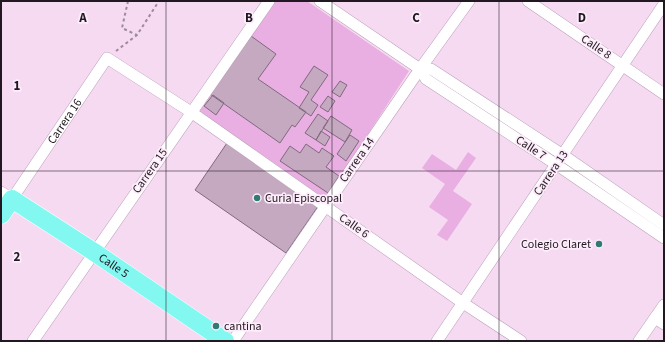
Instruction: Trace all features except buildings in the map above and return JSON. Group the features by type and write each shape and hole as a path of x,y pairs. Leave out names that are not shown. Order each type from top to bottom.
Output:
{"main road":[{"name":"Carrera 16","path":"1,215 6,196"},
{"name":"Calle 5","path":"6,196 94,252 224,341"}],"street":[{"name":"Carrera 15","path":"33,341 268,1"},
{"name":"Calle 7","path":"320,1 420,69 426,79 557,165 664,238"},
{"name":"Carrera 14","path":"233,341 420,69 469,1"},
{"name":"Calle 8","path":"528,1 664,94"},
{"name":"Carrera 13","path":"437,341 557,165 664,4"},
{"name":"Calle 6","path":"107,58 191,112 521,341"},
{"name":"Carrera 16","path":"6,196 107,58"},
{"name":"Calle 7","path":"420,69 432,69 563,155 664,225"},
{"path":"639,341 660,321 664,305"}],"path":[{"path":"128,1 122,28 137,35"},
{"path":"107,58 137,35 159,1"}],"shaded area":[{"path":"273,1 307,1 409,71 324,202 196,111"},
{"path":"468,152 476,158 453,191 472,204 447,241 437,235 448,220 429,207 445,184 422,168 432,154 456,170"}],"place":[{"name":"Curia Episcopal","path":"257,198"},
{"name":"Colegio Claret","path":"599,244"},
{"name":"cantina","path":"216,326"}]}
